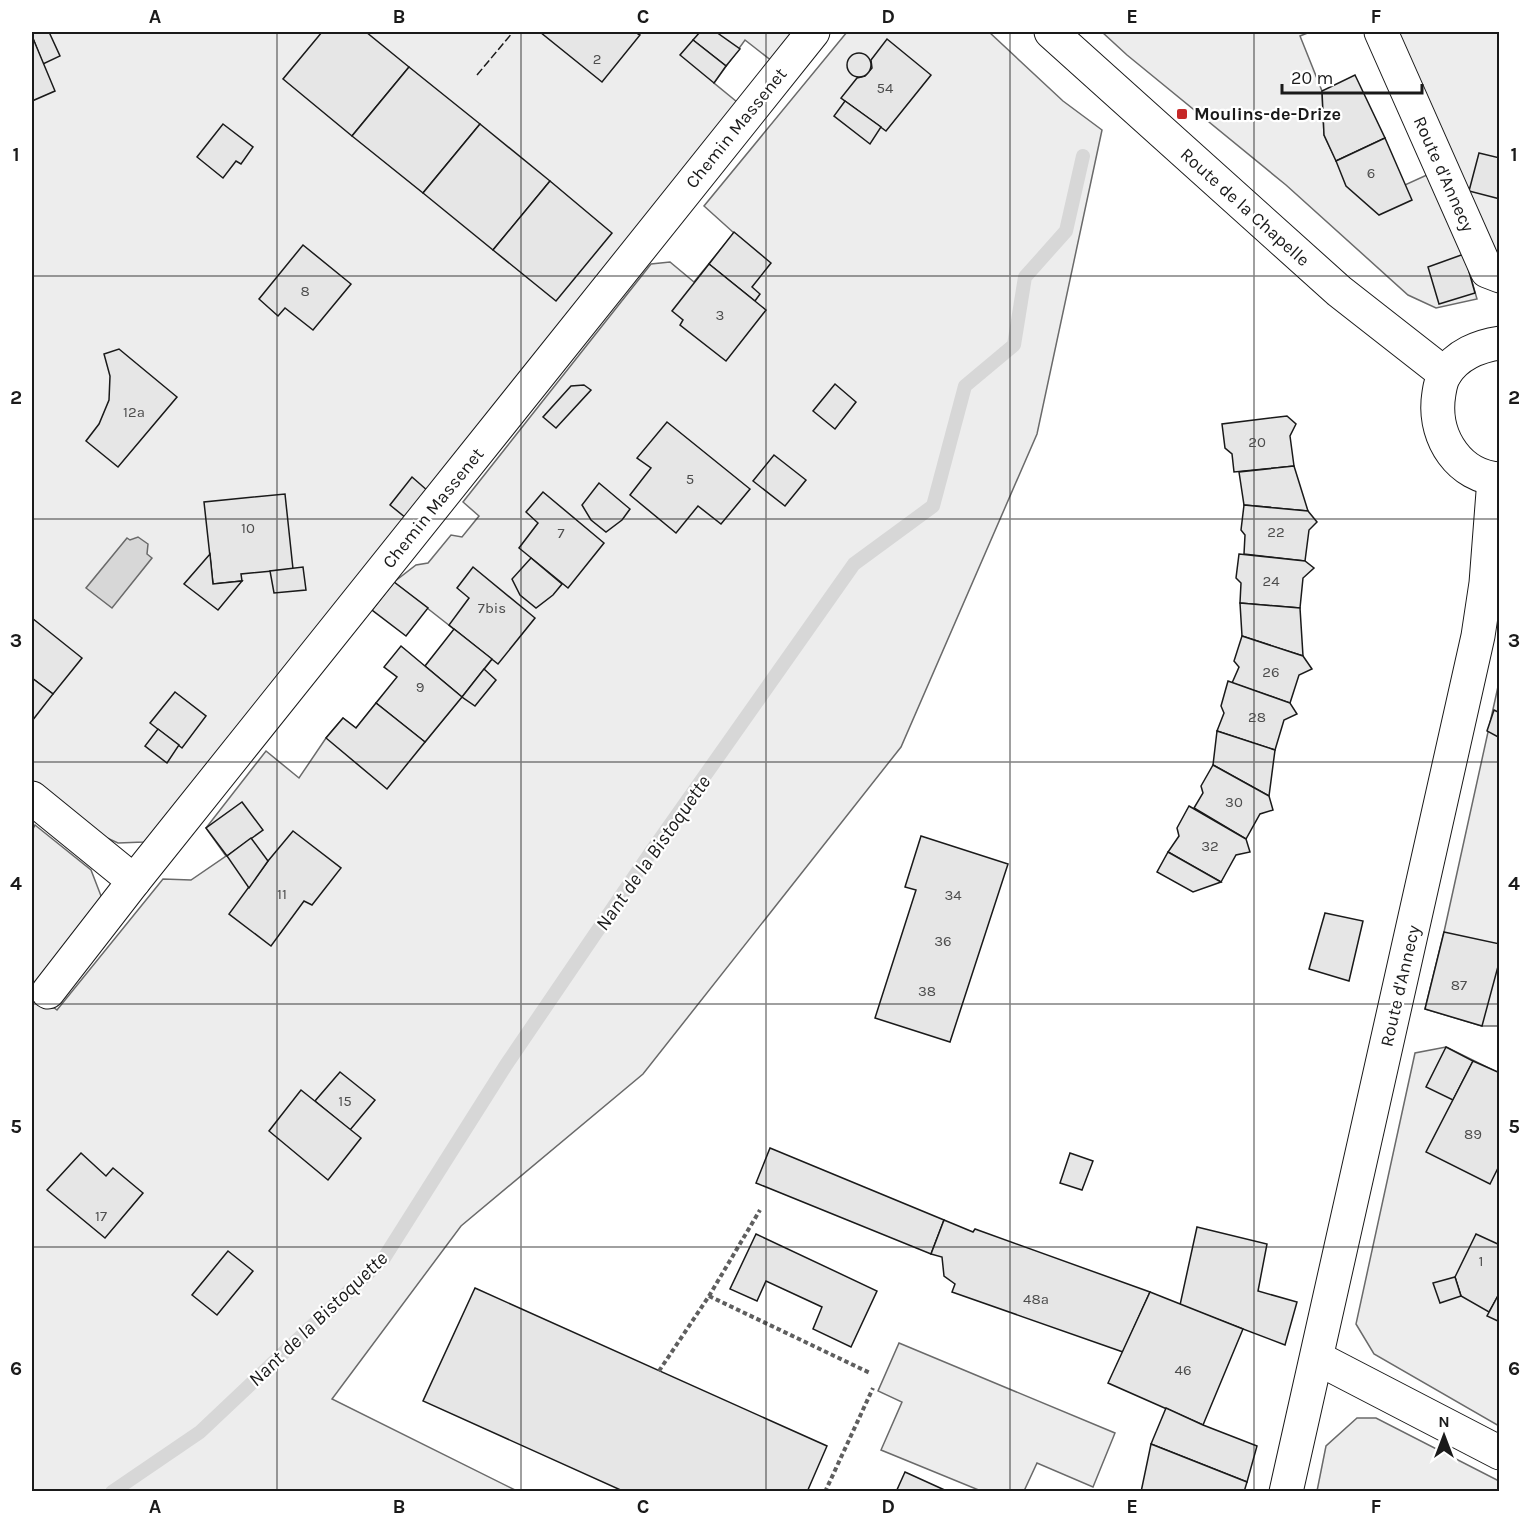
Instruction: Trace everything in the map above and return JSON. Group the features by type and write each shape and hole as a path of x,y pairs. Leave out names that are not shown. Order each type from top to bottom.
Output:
{"street":[{"name":"Chemin Massenet","path":"48,992 134,881 813,32"},
{"name":"Route de la Chapelle","path":"1051,32 1330,284 1445,374"},
{"name":"Route d'Annecy","path":"1381,32 1487,271 1500,276"},
{"path":"1497,479 1475,472 1454,457 1443,438 1437,417 1439,391 1445,374 1464,356 1483,345 1500,343"},
{"name":"Route d'Annecy","path":"1286,1491 1478,636 1497,479"},
{"path":"32,798 134,881"},
{"path":"1317,1358 1500,1453"}],"path":[{"path":"659,1371 709,1296 760,1210"},
{"path":"709,1296 870,1373"},
{"path":"825,1491 873,1388"}],"shaded area":[{"path":"32,32 802,32 777,65 745,40 714,83 742,106 164,827 144,842 118,843 96,833 32,782"},
{"path":"847,32 989,32 1063,101 1102,130 1037,434 901,747 643,1074 461,1226 332,1399 517,1491 32,1491 32,991 57,1010 163,879 191,880 226,856 206,828 266,751 299,778 326,738 343,718 356,728 376,703 426,741 492,659 394,582 416,565 428,563 451,535 462,537 479,516 463,502 651,264 670,262 694,282 734,233 704,206"},
{"path":"1102,32 1310,32 1300,36 1322,91 1324,135 1336,160 1405,185 1429,174 1464,254 1477,299 1436,308 1408,295 1286,185"},
{"path":"1396,32 1499,32 1499,254 1496,253"},
{"path":"138,537 148,544 147,554 152,558 112,608 86,588 127,538 130,540"},
{"path":"1499,682 1499,1026 1482,1026 1425,1009"},
{"path":"35,825 91,870 103,901 32,990 32,831"},
{"path":"1446,1047 1499,1073 1499,1426 1374,1354 1356,1324 1415,1053"},
{"path":"899,1343 1115,1433 1093,1487 1037,1463 1024,1491 981,1491 881,1450 902,1402 878,1391"},
{"path":"1357,1418 1376,1418 1499,1481 1499,1491 1317,1491 1326,1446"}],"building":[{"path":"35,32 49,32 60,56 43,64 32,36"},
{"path":"322,32 366,32 409,67 352,136 283,79"},
{"path":"540,32 635,32 640,35 602,82"},
{"path":"700,32 716,32 740,49 726,66 693,40"},
{"path":"32,36 55,91 32,101"},
{"path":"887,39 931,75 886,131 841,98 857,78 865,76 872,68 871,60"},
{"path":"693,40 726,66 714,83 680,55"},
{"path":"859,53 868,56 871,65 868,74 859,77 850,74 847,65 850,56"},
{"path":"409,67 480,124 423,193 352,136"},
{"path":"1355,75 1385,138 1336,161 1324,135 1322,91"},
{"path":"845,101 881,127 870,144 834,116"},
{"path":"223,124 253,147 241,164 236,161 223,178 197,157"},
{"path":"480,124 550,181 493,250 423,193"},
{"path":"1385,138 1412,200 1379,215 1346,186 1336,161"},
{"path":"1479,153 1500,158 1500,199 1469,191"},
{"path":"550,181 612,233 556,301 493,250"},
{"path":"734,232 771,263 752,287 760,294 755,301 709,264"},
{"path":"303,245 351,284 313,330 285,308 278,316 259,299"},
{"path":"1464,254 1475,293 1439,304 1428,267"},
{"path":"709,264 766,310 726,361 680,325 683,320 672,311"},
{"path":"119,349 177,397 118,467 86,441 99,424 109,400 110,376 104,354"},
{"path":"835,384 856,402 835,429 813,411"},
{"path":"584,385 591,390 556,428 543,417 571,386"},
{"path":"1287,416 1296,424 1290,436 1294,466 1234,472 1232,454 1225,448 1222,424"},
{"path":"667,422 750,489 721,524 698,506 676,533 630,495 651,468 637,458"},
{"path":"774,455 806,480 785,506 753,481"},
{"path":"1294,466 1308,511 1244,505 1239,472"},
{"path":"412,477 428,491 406,518 390,505"},
{"path":"599,483 630,509 622,520 606,532 591,520 582,505"},
{"path":"543,492 604,543 568,588 519,548 538,523 526,512"},
{"path":"285,494 293,569 241,574 242,581 213,584 204,502"},
{"path":"1244,505 1308,511 1317,522 1309,530 1305,561 1244,554 1245,535 1241,530"},
{"path":"210,554 213,584 242,581 218,610 184,584"},
{"path":"1239,554 1305,561 1314,568 1303,578 1300,608 1240,603 1241,583 1236,578"},
{"path":"531,558 562,584 553,595 536,608 520,595 512,579"},
{"path":"303,567 306,590 274,593 270,571"},
{"path":"473,567 535,618 498,664 449,625 469,598 457,588"},
{"path":"394,582 428,608 406,636 372,610"},
{"path":"1240,603 1300,608 1303,656 1242,636"},
{"path":"32,618 82,658 53,694 32,678"},
{"path":"454,629 492,659 462,697 425,666"},
{"path":"1242,636 1303,656 1312,669 1299,675 1290,703 1232,683 1239,667 1234,661"},
{"path":"401,646 462,697 425,742 376,703 397,677 384,667"},
{"path":"484,669 496,680 475,706 462,697"},
{"path":"32,678 53,694 32,721"},
{"path":"1228,681 1290,703 1297,714 1284,720 1275,750 1217,731 1224,713 1221,706"},
{"path":"175,692 206,716 182,748 150,723"},
{"path":"376,703 425,742 387,789 326,738 343,718 356,728"},
{"path":"1494,710 1500,713 1500,738 1487,731"},
{"path":"158,729 179,745 167,763 145,746"},
{"path":"1217,731 1275,750 1269,796 1213,765"},
{"path":"1213,765 1269,796 1273,810 1260,814 1246,839 1194,808 1203,793 1201,786"},
{"path":"242,802 263,830 227,856 206,828"},
{"path":"1189,806 1246,839 1250,852 1236,855 1221,882 1168,852 1179,836 1177,828"},
{"path":"293,831 341,868 312,905 304,901 271,946 229,914"},
{"path":"921,836 1008,864 950,1042 875,1018 916,890 905,887"},
{"path":"251,838 268,861 249,888 227,856"},
{"path":"1168,852 1221,882 1193,892 1157,872"},
{"path":"1325,913 1363,921 1349,981 1309,969"},
{"path":"1444,932 1500,944 1500,959 1482,1026 1425,1009"},
{"path":"1446,1047 1473,1061 1453,1100 1426,1087"},
{"path":"1473,1061 1500,1073 1500,1164 1490,1184 1426,1152"},
{"path":"340,1072 375,1100 350,1130 315,1101"},
{"path":"301,1090 361,1138 328,1180 269,1131"},
{"path":"770,1148 944,1220 931,1254 756,1183"},
{"path":"81,1153 106,1176 113,1168 143,1193 105,1238 47,1190"},
{"path":"1070,1153 1093,1161 1082,1190 1060,1183"},
{"path":"944,1220 1150,1292 1123,1352 952,1292 955,1284 944,1276 942,1257 931,1254"},
{"path":"1197,1227 1267,1244 1258,1291 1297,1302 1285,1345 1180,1305"},
{"path":"756,1234 877,1291 851,1347 813,1329 822,1307 766,1281 757,1301 730,1289"},
{"path":"1476,1234 1500,1245 1500,1292 1489,1312 1461,1296 1455,1277"},
{"path":"228,1251 253,1271 217,1315 192,1295"},
{"path":"1455,1277 1461,1296 1440,1303 1433,1283"},
{"path":"475,1288 827,1446 807,1492 625,1492 423,1401"},
{"path":"1150,1292 1243,1329 1203,1425 1108,1383"},
{"path":"1500,1292 1500,1322 1487,1316"},
{"path":"1166,1408 1257,1446 1247,1482 1151,1444"},
{"path":"1151,1444 1247,1482 1244,1492 1141,1492"},
{"path":"905,1472 949,1492 896,1492"}],"waterway":[{"name":"Nant de la Bistoquette","path":"112,1492 200,1432 384,1258 506,1065 651,852 854,564 933,506 965,386 1014,345 1025,277 1066,231 1083,156"}],"fence":[{"path":"477,75 513,32"}],"place":[{"name":"Moulins-de-Drize","path":"1182,114"}]}
